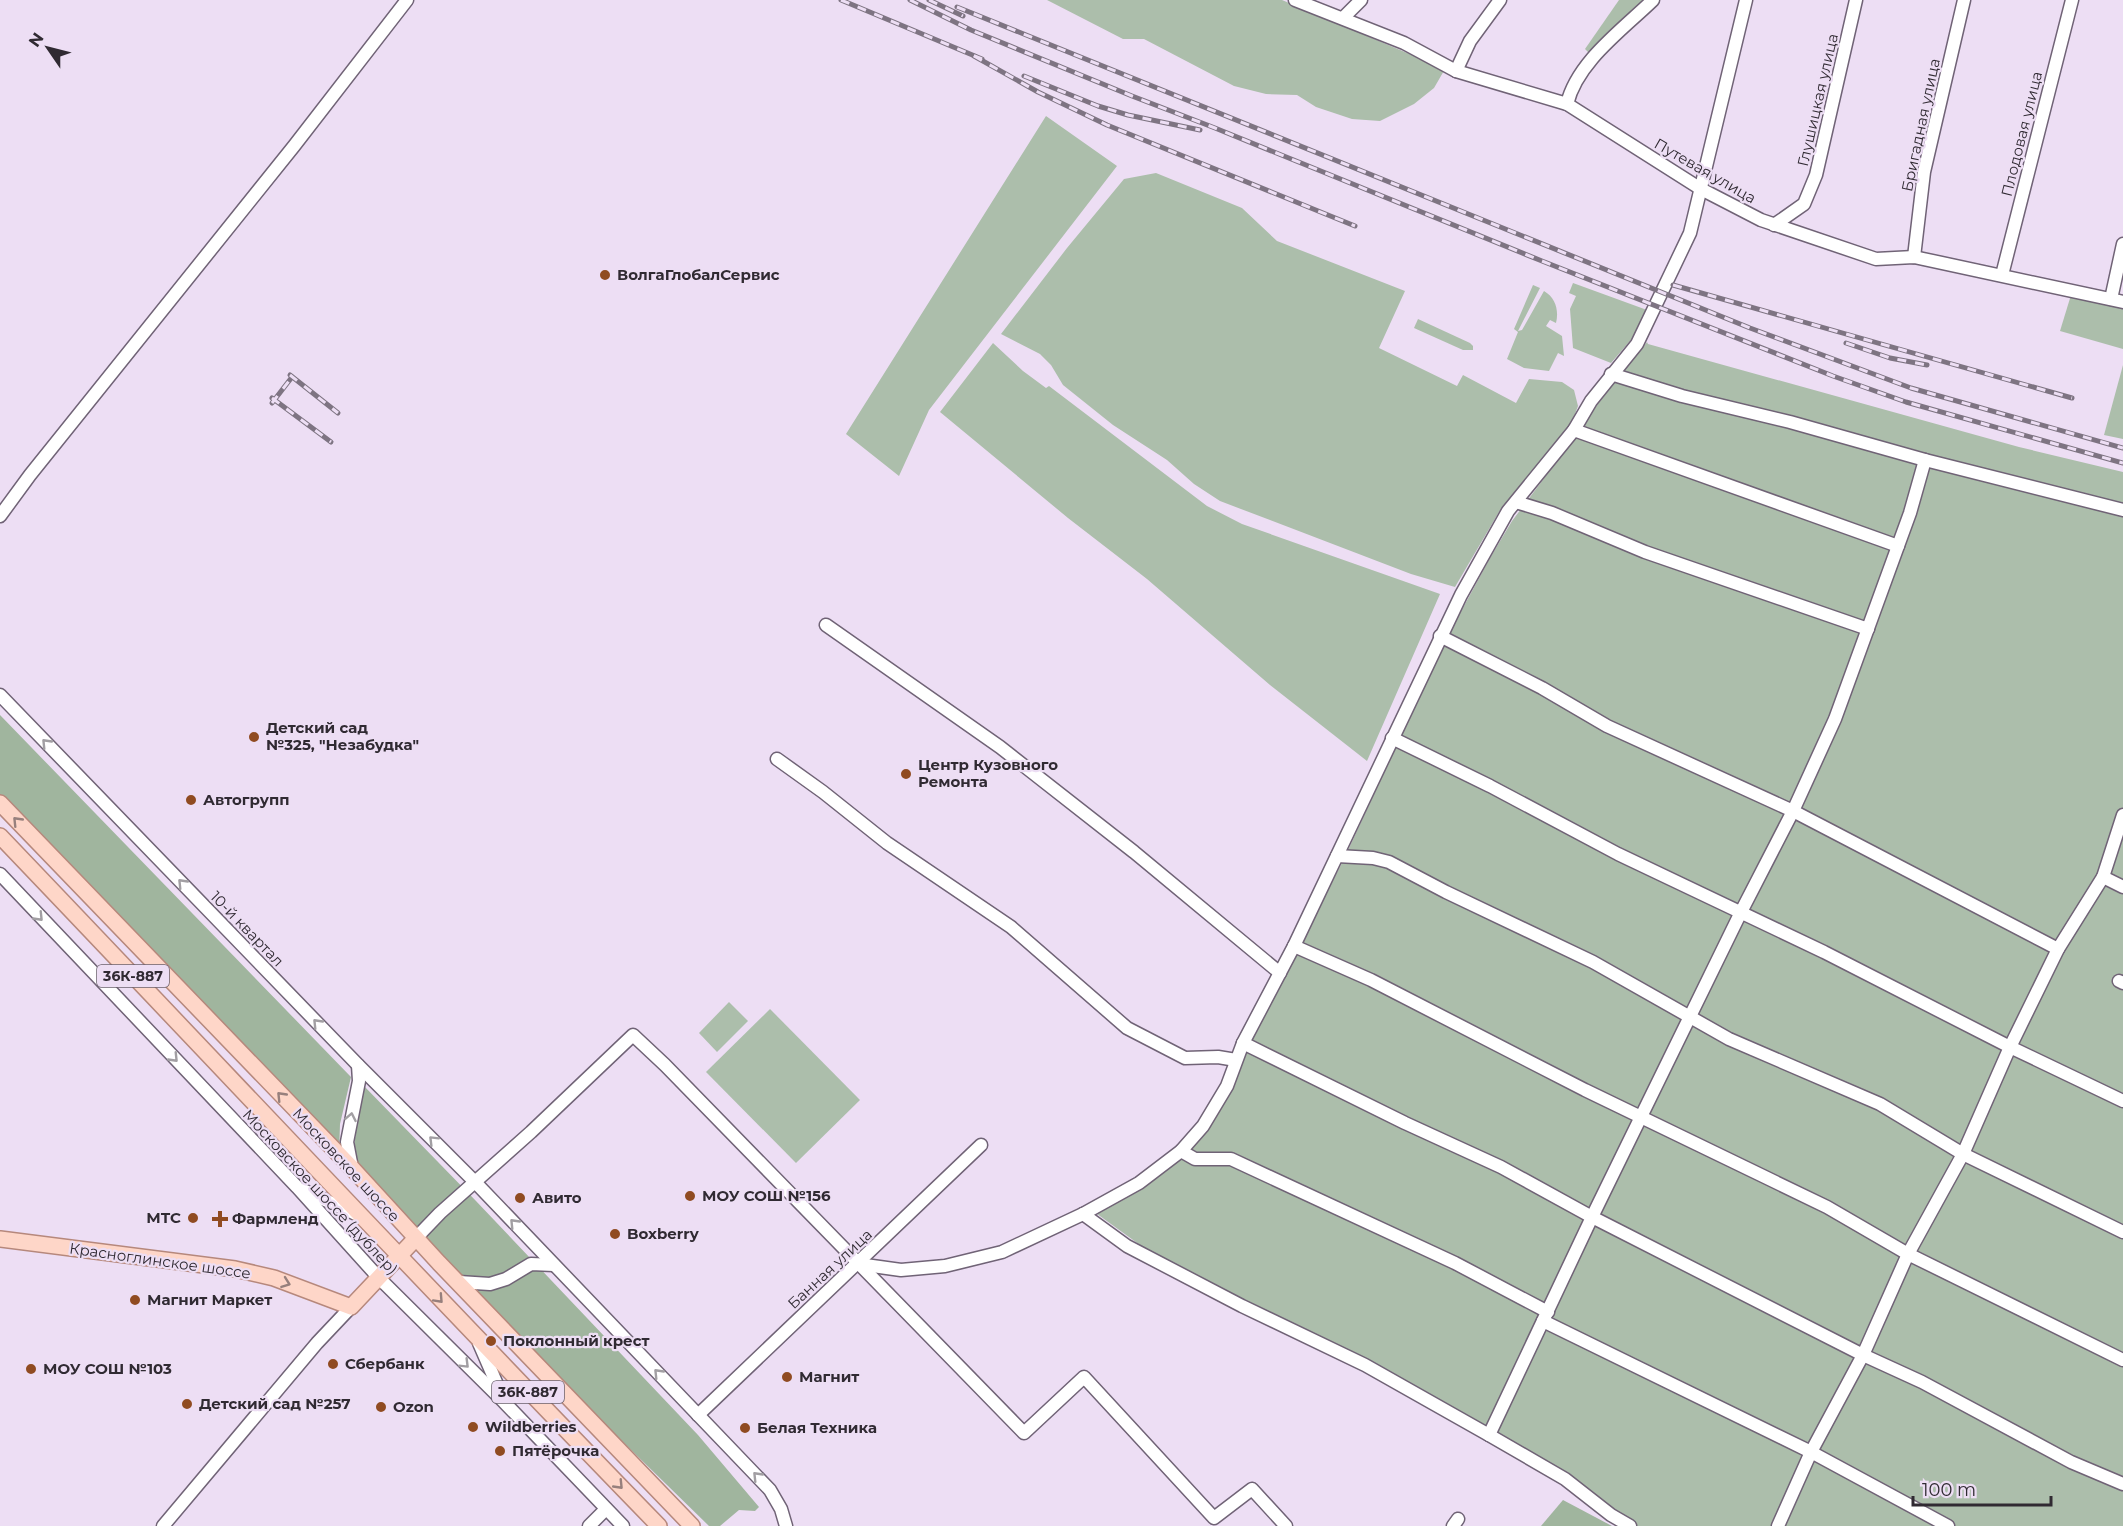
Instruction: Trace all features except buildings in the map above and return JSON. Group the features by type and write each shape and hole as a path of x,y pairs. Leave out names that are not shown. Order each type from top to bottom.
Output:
{"main road":[{"name":"Московское шоссе","path":"0,803 352,1168 692,1526"},
{"name":"Московское шоссе","path":"0,836 267,1114 478,1340 659,1526"},
{"path":"351,1307 416,1238"},
{"name":"Красноглинское шоссе","path":"0,1239 235,1269 274,1278 351,1307"}],"street":[{"path":"0,516 407,0"},
{"name":"Путевая улица","path":"1294,0 1404,44 1456,71 1567,104 1701,189 1774,225 1876,259 1914,257 2117,300"},
{"path":"1343,18 1362,0"},
{"path":"1456,71 1470,41 1500,0"},
{"path":"1567,104 1570,91 1585,67 1653,0"},
{"path":"858,1264 901,1270 945,1266 1002,1252 1083,1214 1139,1183 1181,1151 1203,1126 1227,1086 1244,1043 1294,946 1440,636 1508,511 1574,430 1591,401 1637,344 1690,233 1746,0"},
{"name":"Глушицкая улица","path":"1774,225 1804,204 1816,175 1856,0"},
{"name":"Бригадная улица","path":"1914,257 1924,172 1964,0"},
{"name":"Плодовая улица","path":"2002,275 2072,0"},
{"path":"2117,300 2123,244"},
{"path":"1611,374 1682,396 1790,422 1925,460 2123,510"},
{"path":"1574,430 1898,546"},
{"path":"1489,1435 1592,1217 1793,811 1835,719 1898,546 1925,460"},
{"path":"1516,502 1552,513 1645,552 1868,629"},
{"path":"826,625 1009,754 1134,852 1280,973"},
{"path":"1440,636 1542,688 1607,726 1793,811 2058,949"},
{"name":"10-й квартал","path":"0,695 358,1065 475,1182 770,1490 781,1509 786,1526"},
{"path":"1392,738 1490,786 1618,854 1824,952 2010,1047 2123,1101"},
{"path":"777,759 887,843 1011,927 1127,1028 1185,1058 1218,1057 1236,1060"},
{"path":"1778,1526 1811,1452 1863,1355 1908,1254 1963,1154 2010,1047 2058,949 2103,877 2123,814"},
{"path":"1337,856 1389,862 1593,962 1729,1039 1880,1104 1963,1154 2123,1232"},
{"name":"Московское шоссе (дублер)","path":"0,874 297,1186 379,1278 504,1402 623,1526"},
{"path":"2103,877 2123,887"},
{"path":"1294,946 1371,980 1641,1118 1827,1208 1908,1254 2123,1360"},
{"path":"416,1238 633,1035 674,1074 1024,1433 1084,1377 1214,1518 1252,1490 1286,1526"},
{"path":"1244,1043 1405,1123 1501,1167 1592,1217 1863,1355 1922,1382 2071,1462 2123,1484"},
{"path":"352,1168 347,1142 359,1081 358,1065"},
{"name":"Банная улица","path":"698,1415 981,1145"},
{"path":"1181,1151 1195,1159 1230,1159 1455,1263 1545,1317 1811,1452 1948,1526"},
{"path":"297,1186 362,1217"},
{"path":"1083,1214 1127,1246 1365,1365 1489,1435 1565,1479 1611,1515 1630,1526"},
{"path":"459,1282 490,1284 506,1279 531,1264 554,1265"},
{"path":"163,1526 317,1343 351,1307"},
{"path":"478,1340 504,1402"},
{"path":"589,1526 606,1509"}],"green space":[{"path":"1047,0 1282,0 1445,69 1434,88 1414,104 1380,121 1352,119 1316,107 1297,95 1266,94 1234,86 1144,39 1123,39"},
{"path":"1619,0 1647,0 1589,53 1585,49"},
{"path":"1046,116 1117,166 929,410 899,476 846,434"},
{"path":"1156,173 1242,208 1277,241 1405,291 1379,348 1457,386 1463,375 1516,403 1529,379 1562,382 1574,390 1578,406 1572,422 1499,512 1455,587 1411,574 1220,501 1194,484 1167,460 1113,425 1063,385 1051,365 1040,354 1001,334 1124,179"},
{"path":"1573,283 1647,310 1636,334 1611,363 1573,348 1570,309 1576,296 1569,293"},
{"path":"1533,285 1540,288 1518,331 1522,330 1544,291 1551,297 1557,309 1556,323 1550,320 1546,326 1562,336 1564,356 1558,353 1549,371 1524,368 1507,359 1518,332 1514,329"},
{"path":"2071,295 2123,308 2123,349 2060,331"},
{"path":"1418,319 1470,343 1473,350 1463,350 1414,328"},
{"path":"1647,342 2019,447 2123,472 2123,1526 1636,1526 1551,1465 1189,1276 1140,1245 1093,1211 1141,1186 1217,1107 1343,861 1445,641 1490,558 1512,521 1597,405"},
{"path":"993,343 1023,371 1046,388 1049,386 1207,506 1242,524 1440,594 1367,761 1270,685 1147,579 1068,518 940,412"},
{"path":"2123,365 2123,439 2104,435"},
{"path":"0,715 351,1077 340,1124 339,1155 0,803"},
{"path":"729,1002 748,1021 717,1052 699,1033"},
{"path":"770,1009 860,1100 796,1163 706,1072"},
{"path":"363,1085 698,1435 759,1507 755,1511 739,1510 720,1526 709,1526 459,1282 358,1174 353,1152"},
{"path":"1563,1500 1612,1526 1541,1526"}],"railway":[{"path":"841,0 982,59"},
{"path":"910,0 971,30 1132,96 1833,376 1906,402 2123,463"},
{"path":"929,0 963,16"},
{"path":"957,7 1750,328 1911,388 2123,448"},
{"path":"974,56 1038,92 1107,125 1355,226"},
{"path":"1024,76 1098,106 1128,115 1200,130"},
{"path":"1673,285 2072,398"},
{"path":"1846,343 1890,358 1927,365"},
{"path":"290,375 338,413"},
{"path":"272,403 292,377"},
{"path":"272,398 331,442"}],"place":[{"name":"ВолгаГлобалСервис","path":"605,275"},
{"name":"Детский сад №325, \"Незабудка\"","path":"254,737"},
{"name":"Центр Кузовного Ремонта","path":"906,774"},
{"name":"Автогрупп","path":"191,800"},
{"name":"МОУ СОШ №156","path":"690,1196"},
{"name":"Авито","path":"520,1198"},
{"name":"МТС","path":"193,1218"},
{"name":"Фармленд","path":"220,1219"},
{"name":"Boxberry","path":"615,1234"},
{"name":"Магнит Маркет","path":"135,1300"},
{"name":"Поклонный крест","path":"491,1341"},
{"name":"Сбербанк","path":"333,1364"},
{"name":"МОУ СОШ №103","path":"31,1369"},
{"name":"Магнит","path":"787,1377"},
{"name":"Детский сад №257","path":"187,1404"},
{"name":"Ozon","path":"381,1407"},
{"name":"Wildberries","path":"473,1427"},
{"name":"Белая Техника","path":"745,1428"},
{"name":"Пятёрочка","path":"500,1451"}]}
